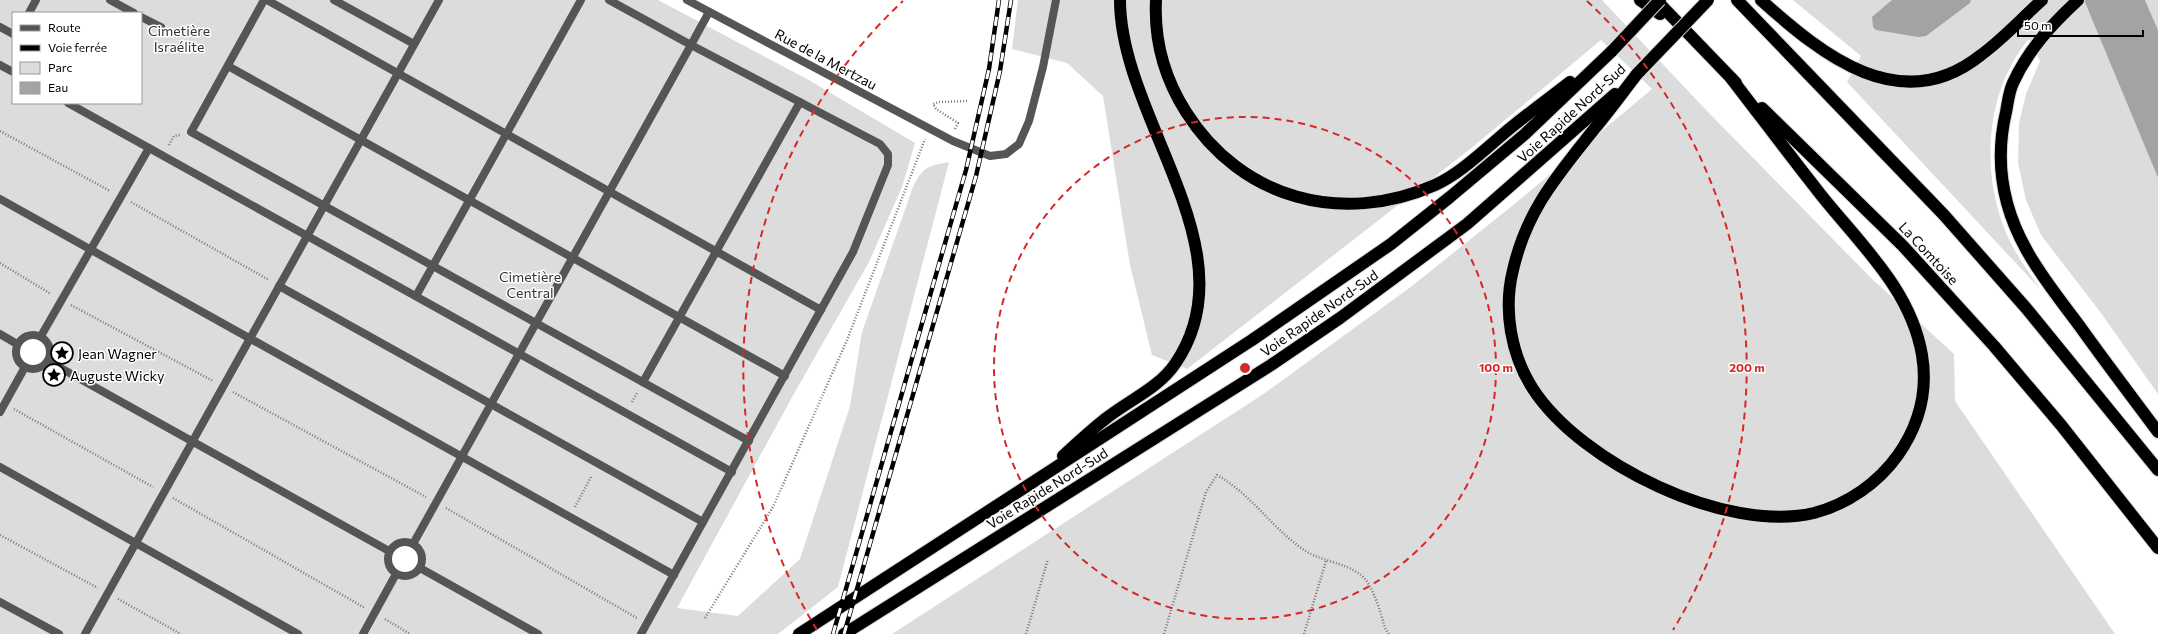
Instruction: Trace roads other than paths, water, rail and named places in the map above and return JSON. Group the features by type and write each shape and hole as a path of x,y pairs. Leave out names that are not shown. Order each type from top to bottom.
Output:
{"highway":[{"path":"1032,483 1104,420 1165,376 1175,364 1188,343 1196,316 1200,282 1199,261 1193,232 1180,192 1136,84 1125,44 1120,0"},
{"path":"1156,0 1157,34 1161,56 1169,80 1179,102 1209,144 1231,164 1254,179 1286,194 1328,203 1376,202 1397,198 1437,184 1470,162 1526,115 1612,51"},
{"path":"1640,0 1689,34"},
{"name":"La Comtoise","path":"1656,0 1731,78 1903,246 1994,346 2050,413 2158,548"},
{"name":"Voie Rapide Nord-Sud","path":"799,634 1252,340 1391,244 1525,134 1612,51 1660,0"},
{"name":"Voie Rapide Nord-Sud","path":"844,634 1271,366 1340,318 1467,224 1637,74 1708,0"},
{"path":"1737,0 1944,215 2026,308 2124,426 2158,470"},
{"path":"1761,0 1791,27 1831,56 1852,68 1893,81 1917,82 1936,79 1959,69 1981,56 2042,0"},
{"path":"2078,0 2052,26 2034,47 2013,84 2001,134 2000,158 2002,187 2012,218 2025,248 2047,283 2158,432"},
{"path":"1637,74 1555,177 1526,227 1512,272 1509,300 1511,332 1523,371 1545,406 1573,434 1603,456 1638,476 1683,496 1731,511 1776,516 1814,513 1835,506 1868,487 1893,462 1904,446 1920,410 1923,391 1921,354 1909,315 1899,294 1887,276 1867,247 1823,197 1731,78"}],"street":[{"path":"30,12 36,0"},
{"path":"110,0 132,12"},
{"path":"749,441 191,132 265,0 821,310"},
{"path":"334,0 414,44"},
{"path":"85,634 439,0"},
{"path":"416,296 581,0"},
{"path":"609,0 691,45 880,144 888,154 888,165 853,252 641,634"},
{"name":"Rue de la Mertzau","path":"687,0 952,140 990,156 1006,154 1019,144 1029,122 1044,67 1056,0"},
{"path":"413,544 574,258 709,12"},
{"path":"142,18 160,27"},
{"path":"0,27 12,33"},
{"path":"0,65 12,71"},
{"path":"228,66 785,376"},
{"path":"643,382 800,102"},
{"path":"70,104 732,472"},
{"path":"41,336 148,148"},
{"path":"0,199 674,575"},
{"path":"279,286 703,522"},
{"path":"0,334 17,344"},
{"path":"32,334 41,336 48,342 51,352 48,361 42,367 33,369 25,367 18,361 15,353 17,344 23,337 32,334"},
{"path":"48,361 388,551"},
{"path":"0,412 25,367"},
{"path":"0,467 298,634"},
{"path":"404,541 413,544 420,549 422,559 420,568 413,574 405,576 396,574 390,568 387,560 388,551 395,544 404,541"},
{"path":"420,568 538,634"},
{"path":"364,634 396,574"},
{"path":"0,602 59,634"}],"water":[{"path":"1892,0 1971,0 1970,3 1926,36 1918,37 1876,30 1873,27 1872,17"},
{"path":"2084,0 2145,0 2158,30 2158,178"}],"railway":[{"path":"833,634 966,170 989,69 999,0"},
{"path":"844,634 976,176 1000,71 1011,0"}],"place":[{"name":"Jean Wagner","path":"62,353"},
{"name":"Auguste Wicky","path":"54,375"}],"park label":[{"name":"Cimetière Israélite","path":"179,38"},
{"name":"Cimetière Central","path":"530,284"}]}
